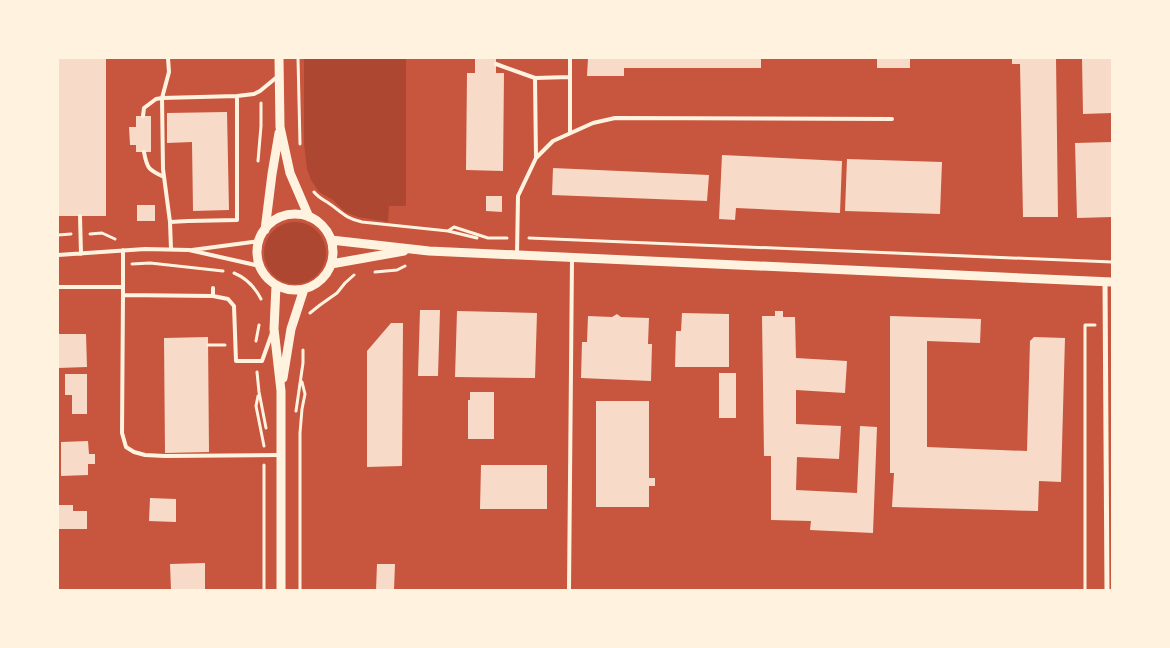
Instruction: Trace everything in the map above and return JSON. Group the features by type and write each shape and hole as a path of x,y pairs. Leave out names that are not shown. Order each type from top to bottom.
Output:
{"street":[{"path":"265,230 280,128 279,58"},
{"path":"280,128 290,173 309,217"},
{"path":"296,214 309,217 319,223 331,240 333,255 331,264 318,283 304,289 288,290 276,286 266,277 260,266 257,254 259,241 265,230 280,218 296,214"},
{"path":"331,240 414,250 1109,282 1107,590"},
{"path":"331,264 414,250"},
{"path":"276,286 274,328 281,391 282,590"},
{"path":"281,391 291,329 304,289"}],"lane":[{"path":"168,58 169,72 162,98 164,177 170,222 170,249"},
{"path":"570,58 570,133"},
{"path":"496,64 535,78 570,77"},
{"path":"143,116 144,108 156,99 254,94 279,75"},
{"path":"535,78 536,158"},
{"path":"170,222 238,220 237,96"},
{"path":"517,255 518,196 536,158 552,141 593,123 615,118 892,119"},
{"path":"144,152 146,164 150,169 164,177"},
{"path":"80,216 81,254"},
{"path":"189,250 259,241"},
{"path":"58,255 145,248 189,250 260,266"},
{"path":"123,250 122,433 126,447 134,452 145,455 281,455"},
{"path":"569,590 572,258"},
{"path":"58,287 122,287"},
{"path":"213,288 213,296"},
{"path":"122,295 213,296 228,299 234,306 236,361 262,361 274,328"}],"path":[{"path":"298,58 300,145"},
{"path":"258,166 261,103"},
{"path":"312,188 318,196 353,220 448,231 454,227 488,238 552,238 1112,262"},
{"path":"123,265 150,263 230,272 242,277 251,285 258,293 262,307"},
{"path":"373,272 397,270 408,264"},
{"path":"310,314 337,293 345,282 358,273"},
{"path":"258,328 260,323"},
{"path":"1085,590 1085,325 1096,325"},
{"path":"208,345 214,345"},
{"path":"296,416 302,379 305,394 300,433 300,590"},
{"path":"259,392 256,406 264,446 264,590"}],"shaded area":[{"path":"304,58 406,58 406,206 389,206 388,222 358,217 345,212 333,200 319,192 311,180 307,169 304,144"},
{"path":"295,222 307,225 317,231 323,241 326,253 323,265 317,275 307,281 295,284 283,281 273,275 267,265 264,253 267,241 273,231 283,225"}],"building":[{"path":"58,58 106,58 106,216 58,216"},
{"path":"475,58 496,58 496,73 504,73 503,171 466,170 467,73 475,73"},
{"path":"588,58 761,58 761,68 624,68 624,76 587,76"},
{"path":"877,58 910,58 910,68 877,68"},
{"path":"1012,58 1056,58 1058,217 1023,217 1020,64 1012,64"},
{"path":"1082,58 1112,58 1112,113 1083,114"},
{"path":"227,112 229,210 193,211 192,142 167,143 167,113"},
{"path":"136,116 151,116 151,152 136,152 136,145 130,145 129,127 136,127"},
{"path":"1112,142 1112,217 1077,218 1075,143"},
{"path":"722,155 842,161 840,213 736,208 735,220 719,219"},
{"path":"847,159 942,162 940,214 845,211"},
{"path":"553,168 709,175 707,201 552,195"},
{"path":"486,196 502,196 502,212 486,211"},
{"path":"137,205 155,205 155,221 137,221"},
{"path":"420,310 440,310 438,376 418,376"},
{"path":"457,311 537,313 535,378 455,377"},
{"path":"775,311 783,311 783,317 795,317 796,358 847,361 845,393 796,390 796,424 841,426 839,459 797,457 796,490 857,493 860,426 877,427 873,533 810,530 811,521 771,520 771,456 764,456 762,316 775,316"},
{"path":"682,313 729,314 729,367 675,367 676,331 681,331"},
{"path":"617,314 621,317 649,318 648,344 652,344 651,381 581,378 582,342 587,342 588,316 612,317"},
{"path":"890,316 981,319 980,343 927,341 927,447 1027,451 1030,341 1034,337 1065,338 1061,482 1039,481 1038,511 892,507 894,473 890,473"},
{"path":"391,323 403,323 402,466 367,467 367,351"},
{"path":"58,334 86,334 87,367 58,368"},
{"path":"208,337 209,452 165,453 164,338"},
{"path":"719,373 736,373 736,418 719,418"},
{"path":"65,374 87,374 87,414 72,414 72,395 65,395"},
{"path":"470,392 494,392 494,439 468,439 468,400 470,400"},
{"path":"596,401 649,401 649,478 655,478 655,486 649,486 649,507 596,507"},
{"path":"88,441 89,454 95,454 95,464 88,464 88,475 61,476 61,442"},
{"path":"481,465 547,465 547,509 480,509"},
{"path":"150,498 176,499 176,522 149,521"},
{"path":"58,505 73,505 73,511 87,511 87,529 58,529"},
{"path":"205,563 205,590 171,590 170,564"},
{"path":"377,564 395,564 394,590 376,590"}]}
